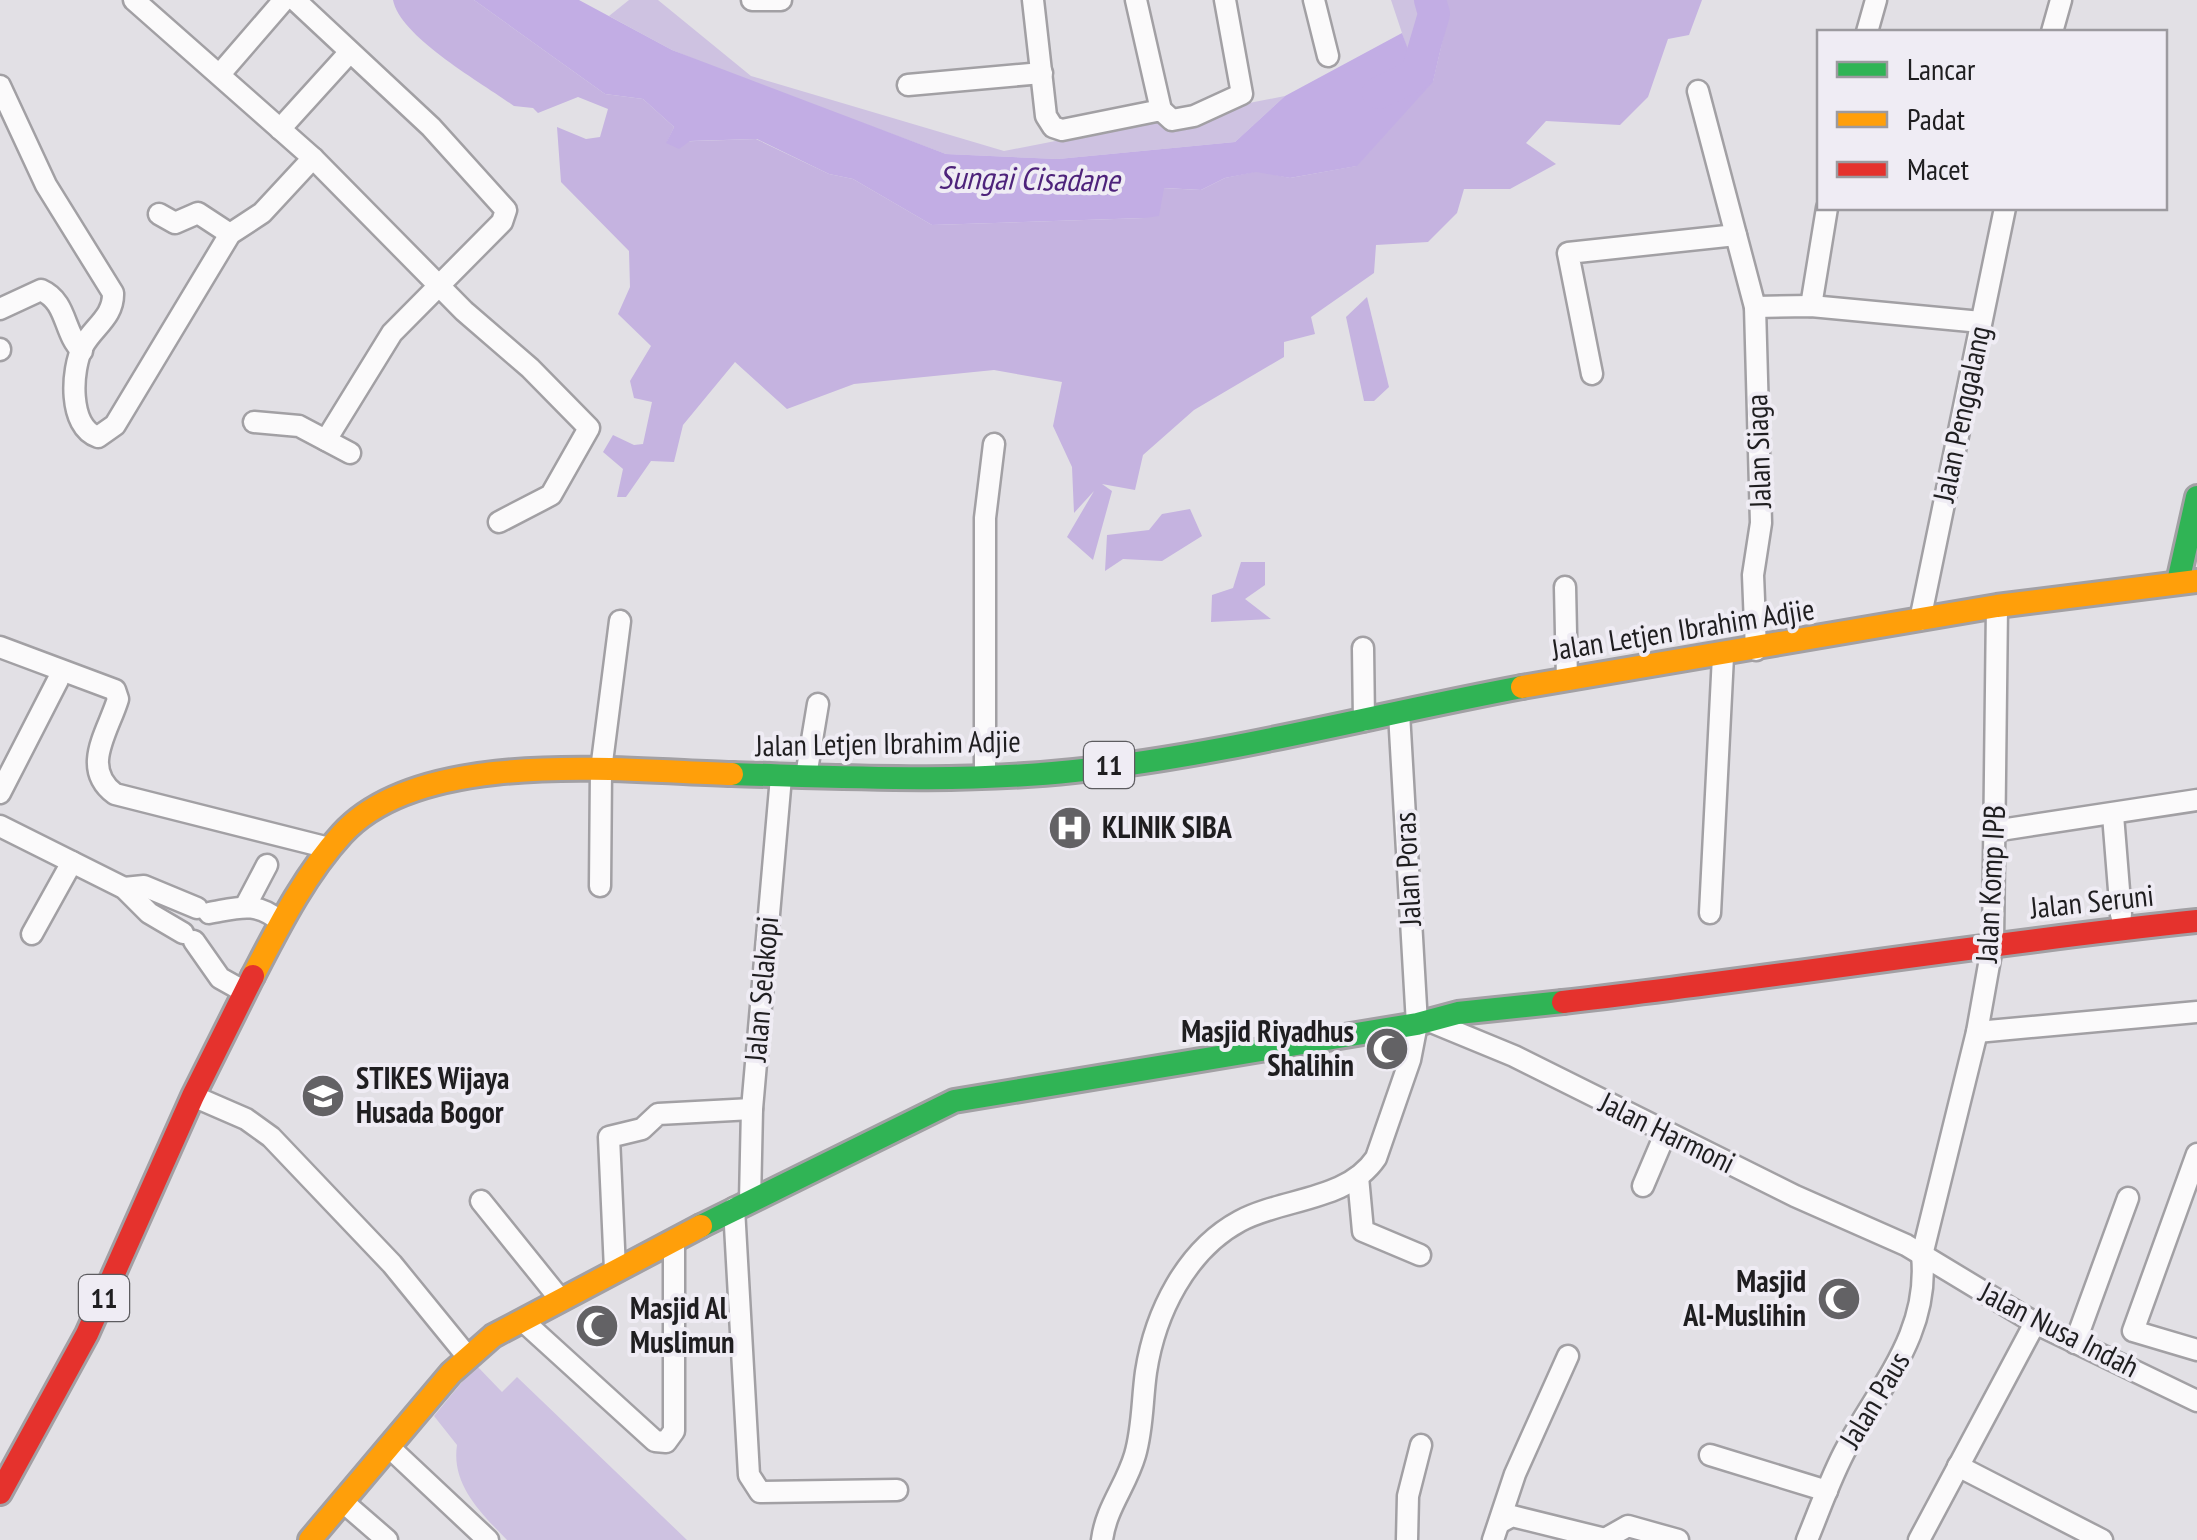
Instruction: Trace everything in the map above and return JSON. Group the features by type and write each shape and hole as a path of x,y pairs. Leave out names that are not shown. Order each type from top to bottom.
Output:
{"main road":[{"path":"2188,582 2197,496"},
{"name":"Jalan Letjen Ibrahim Adjie","path":"0,1493 87,1334 194,1096 280,922 330,848 358,817 430,783 484,773 601,770 781,776 1073,771 1997,606 2188,582"},
{"name":"Jalan Seruni","path":"310,1540 467,1356 522,1320 742,1204 973,1095 1423,1022 1458,1013 1816,972 1993,942 2197,920"}],"street":[{"path":"134,0 313,158 588,428 551,496 499,522"},
{"path":"220,74 284,0"},
{"path":"295,0 430,127 506,210 502,222 381,347 326,440"},
{"path":"752,0 781,0"},
{"path":"1033,0 1046,116 1053,127 1062,130 1161,110"},
{"path":"1136,0 1161,110 1172,120 1194,116 1242,94 1225,0"},
{"path":"1314,0 1328,56"},
{"path":"1868,30 1876,0"},
{"path":"2053,30 2061,0"},
{"path":"280,128 349,53"},
{"path":"908,85 1042,73"},
{"path":"0,86 46,186 113,293 112,308 82,351 75,395 79,418 88,434 98,438 115,425 230,234 262,213 313,158"},
{"name":"Jalan Siaga","path":"1698,91 1755,307 1761,523 1753,575 1756,650"},
{"path":"1811,306 1827,210"},
{"name":"Jalan Penggalang","path":"1920,620 2005,210"},
{"path":"159,214 175,223 198,213 230,234"},
{"path":"1592,374 1568,253 1736,235"},
{"path":"0,308 41,290 53,295 66,320 70,340 82,351"},
{"path":"1755,307 1811,306 1981,322"},
{"path":"254,422 299,426 350,453"},
{"path":"985,774 985,518 994,444"},
{"path":"1565,587 1567,680"},
{"name":"Jalan Komp IPB","path":"1914,1250 1977,1032 1993,942 1997,606"},
{"path":"600,886 601,770 620,621"},
{"path":"0,647 115,690 118,699 96,768 100,780 115,794 330,848"},
{"path":"1364,648 1364,721"},
{"path":"1710,913 1723,656"},
{"path":"0,793 58,680"},
{"path":"806,776 818,704"},
{"name":"Jalan Poras","path":"1358,1177 1376,1158 1423,1022 1399,714"},
{"name":"Jalan Selakopi","path":"781,776 742,1204 751,1483 760,1492 897,1490"},
{"path":"1994,832 2197,800"},
{"path":"2113,814 2121,915"},
{"path":"0,826 124,888 141,906 189,937 220,978 246,992"},
{"path":"32,934 72,862"},
{"path":"246,905 267,865"},
{"path":"124,888 144,886 203,911 246,905 270,913 280,922"},
{"path":"1977,1032 2197,1012"},
{"name":"Jalan Harmoni","path":"1423,1022 1514,1056 1795,1196 1914,1250"},
{"path":"194,1096 246,1119 272,1137 392,1264 467,1356"},
{"path":"615,1270 610,1137 642,1128 658,1114 752,1109"},
{"path":"1643,1186 1666,1132"},
{"path":"2168,1385 2189,1349 2133,1331 2197,1154"},
{"path":"1102,1540 1104,1522 1136,1451 1155,1335 1186,1270 1204,1246 1242,1220 1341,1187 1358,1177 1363,1231 1420,1255"},
{"path":"2075,1343 2128,1198"},
{"path":"481,1201 560,1299"},
{"path":"522,1320 656,1440 666,1442 674,1431 674,1240"},
{"name":"Jalan Nusa Indah","path":"1914,1250 2034,1323 2197,1400"},
{"name":"Jalan Paus","path":"1806,1540 1849,1443 1915,1330 1925,1285 1914,1250"},
{"path":"1919,1540 2034,1323"},
{"path":"1497,1531 1515,1474 1568,1356"},
{"path":"1407,1540 1408,1496 1421,1445"},
{"path":"388,1447 488,1540"},
{"path":"1710,1455 1827,1491"},
{"path":"1958,1466 2102,1540"},
{"path":"342,1501 387,1540"},
{"path":"1497,1531 1512,1516 1604,1539 1628,1526 1678,1540"}],"shaded area":[{"path":"393,0 474,0 605,94 643,99 674,127 667,142 756,139 829,174 853,179 932,225 1145,218 1163,188 1201,190 1225,178 1258,171 1290,178 1356,166 1433,81 1445,30 1439,0 1702,0 1689,35 1668,39 1648,97 1620,125 1546,121 1526,143 1556,164 1510,189 1464,189 1457,213 1428,242 1376,245 1374,273 1311,317 1315,334 1284,342 1284,357 1194,410 1143,455 1135,490 1102,484 1112,491 1093,560 1067,537 1094,491 1074,513 1072,467 1053,426 1062,382 994,370 854,384 787,409 735,362 683,425 674,462 651,461 626,497 617,497 623,469 603,452 613,435 634,445 643,444 652,402 634,398 630,381 651,346 618,314 630,287 629,251 561,182 557,127 586,139 600,137 608,109 578,97 538,113 533,108 514,106 426,44 410,29"},
{"path":"629,0 658,0 751,76 1004,151 1285,96 1235,142 1058,159 946,154 672,50 609,16"},
{"path":"1391,0 1430,0 1434,14 1416,75"},
{"path":"1367,297 1389,387 1374,401 1364,401 1346,317"},
{"path":"1190,509 1202,536 1162,561 1123,559 1105,571 1107,535 1149,530 1162,514"},
{"path":"1241,562 1265,562 1265,585 1245,599 1271,619 1211,622 1212,595 1233,588"},
{"path":"476,1365 502,1392 517,1377 687,1540 507,1540 463,1486 456,1459 457,1445 434,1416"}],"water":[{"path":"474,0 579,0 672,50 946,154 1058,159 1235,142 1285,96 1402,33 1417,73 1434,14 1430,0 1439,0 1445,30 1433,82 1357,166 1290,178 1256,172 1225,178 1201,190 1164,188 1159,216 1145,218 932,225 853,179 829,174 757,139 690,141 679,149 666,143 674,127 643,99 605,94"}],"waterway":[{"name":"Sungai Cisadane","path":"1378,93 1416,75 1434,14 1430,0"}],"traffic: fast":[{"path":"2178,582 2197,497"},
{"path":"732,774 946,778 1074,771 1243,745 1522,687"},
{"path":"701,1226 954,1101 1417,1024 1458,1013 1563,1002"}],"traffic: slow":[{"path":"1522,687 1997,606 2197,581"},
{"path":"253,976 304,884 342,834 377,806 421,788 472,776 526,770 732,774"},
{"path":"310,1540 451,1373 493,1336 701,1226"}],"traffic: jam":[{"path":"1563,1002 2197,921"},
{"path":"0,1493 87,1334 193,1096 253,976"}],"place":[{"name":"KLINIK SIBA","path":"1070,828"},
{"name":"Masjid Riyadhus Shalihin","path":"1387,1049"},
{"name":"STIKES Wijaya Husada Bogor","path":"323,1096"},
{"name":"Masjid Al-Muslihin","path":"1839,1299"},
{"name":"Masjid Al Muslimun","path":"597,1326"}]}
